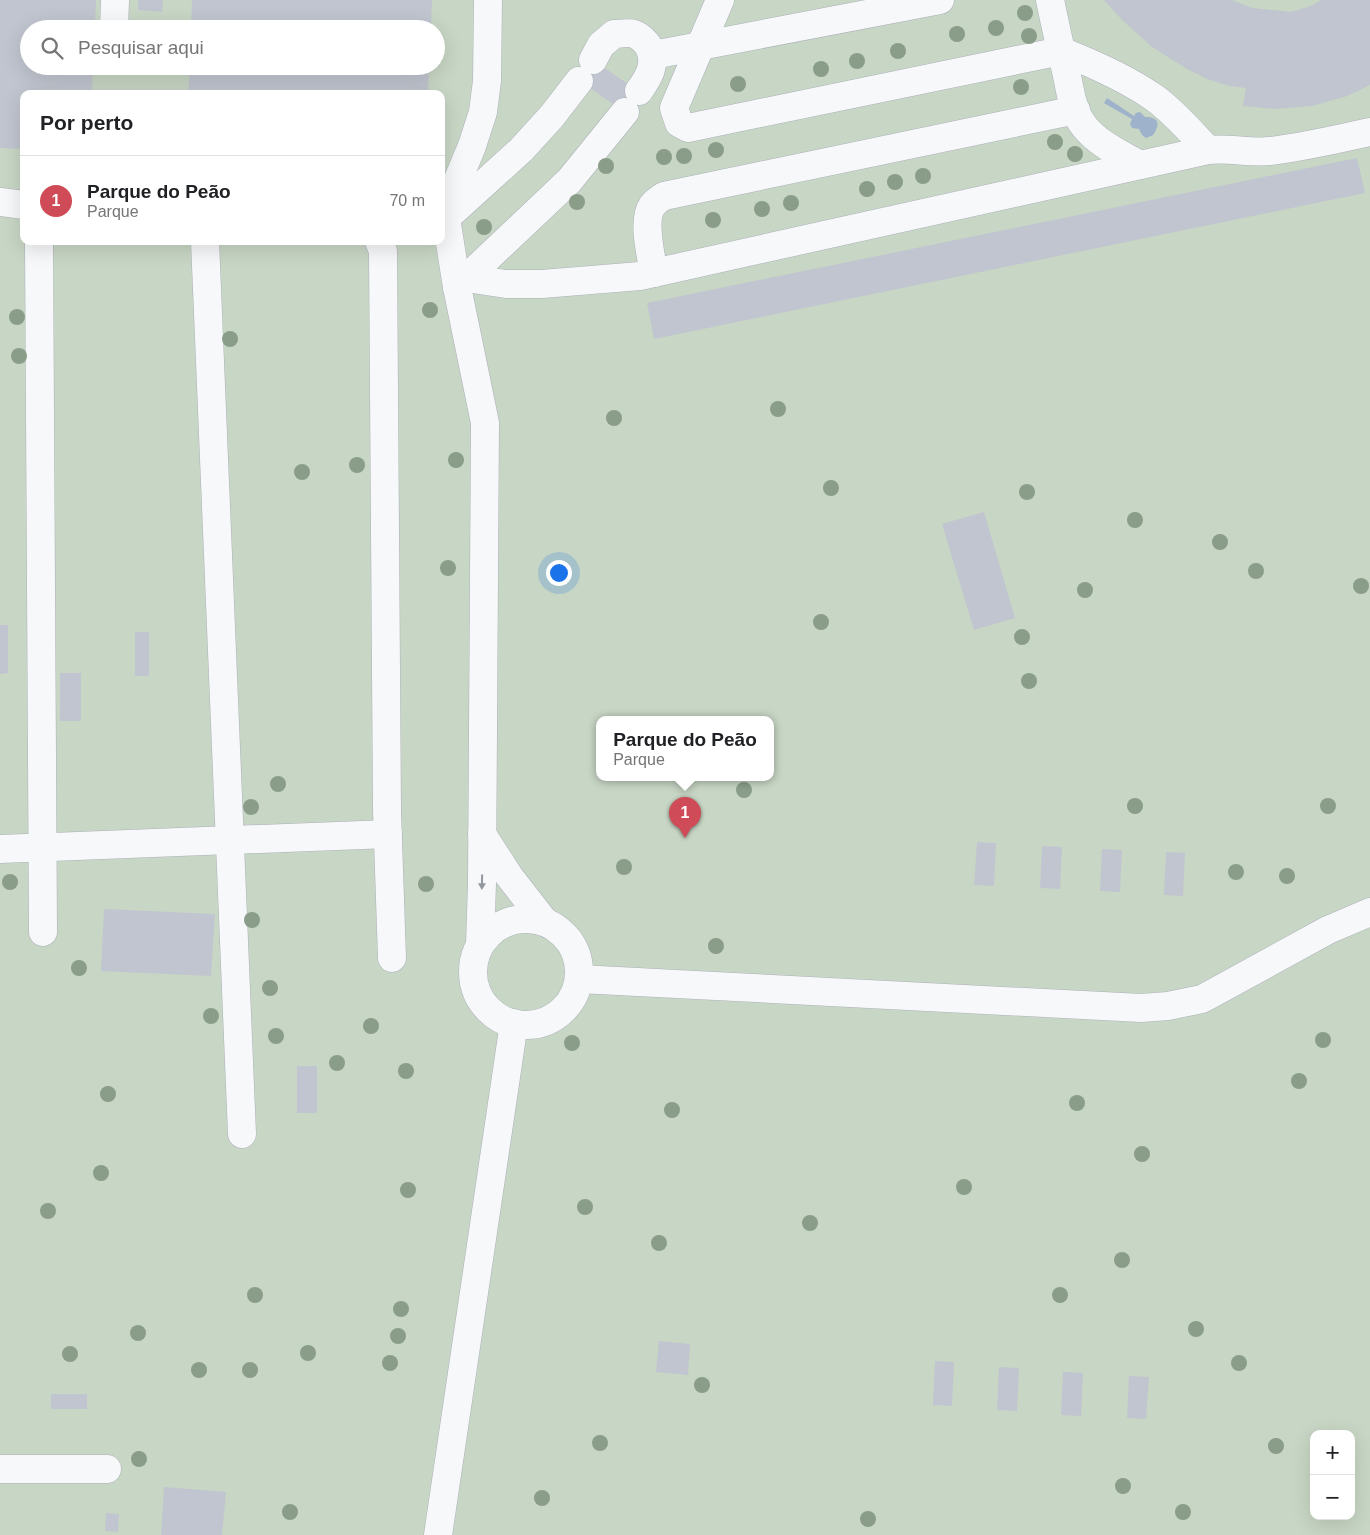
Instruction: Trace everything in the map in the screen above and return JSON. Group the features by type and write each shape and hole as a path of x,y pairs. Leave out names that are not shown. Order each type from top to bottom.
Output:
{"street":[{"path":"114,20 115,0"},
{"path":"480,945 485,423 462,282 446,218 452,194 472,146 483,112 487,81 488,0"},
{"path":"720,0 674,108 679,123 688,128 1061,51 1088,61 1144,91 1170,111 1208,150"},
{"path":"653,55 940,0"},
{"path":"1050,0 1076,110 1083,125 1093,136 1140,165"},
{"path":"446,218 521,150 552,116 586,70 601,45 614,34 634,34 646,42 653,55 652,66 647,80 632,102 569,181 462,282"},
{"path":"654,273 648,238 648,219 650,208 664,196 1076,110"},
{"path":"462,282 542,284 640,276 1208,150 1269,151 1370,132"},
{"path":"0,202 20,205"},
{"path":"39,245 43,932"},
{"path":"205,245 242,1134"},
{"path":"381,245 383,251 388,834 392,958"},
{"path":"0,849 388,834"},
{"path":"482,834 509,876 544,921"},
{"path":"579,979 1141,1008 1168,1006 1202,999 1328,930 1370,912"},
{"path":"525,918 544,921 560,930 571,944 578,960 579,979 574,996 563,1010 547,1020 531,1024 514,1023 499,1018 486,1007 477,993 473,969 474,960 480,945 492,931 508,922 525,918"},
{"path":"438,1535 514,1023"},
{"path":"0,1469 107,1469"}],"green space":[{"path":"0,0 1370,0 1370,1535 0,1535"}],"water":[{"path":"1107,98 1134,116 1140,112 1145,117 1154,118 1158,125 1153,135 1146,138 1139,129 1132,128 1130,124 1132,119 1104,103"}],"building":[{"path":"0,0 96,0 95,20 20,20 20,75 93,75 92,90 20,90 20,149 0,148"},
{"path":"138,0 163,0 162,12 138,10"},
{"path":"192,0 432,0 431,20 191,20"},
{"path":"1104,0 1232,0 1252,8 1291,12 1311,6 1321,0 1370,0 1370,85 1347,96 1312,106 1275,109 1243,106 1246,88 1229,86 1207,79 1187,69 1152,47 1122,20"},
{"path":"589,57 645,96 631,116 575,78"},
{"path":"189,75 429,75 428,90 188,90"},
{"path":"1357,158 1365,193 654,339 647,303"},
{"path":"984,512 1015,618 974,630 942,524"},
{"path":"0,625 8,625 8,673 0,674"},
{"path":"135,632 149,632 149,676 135,676"},
{"path":"60,673 81,673 81,721 60,721"},
{"path":"977,842 996,843 994,886 974,885"},
{"path":"1042,846 1062,847 1060,889 1040,888"},
{"path":"1102,849 1122,850 1120,892 1100,891"},
{"path":"1166,852 1185,853 1183,896 1164,895"},
{"path":"104,909 215,914 211,976 101,971"},
{"path":"297,1066 317,1066 317,1113 297,1113"},
{"path":"659,1341 690,1344 688,1375 656,1372"},
{"path":"935,1361 954,1362 952,1406 933,1405"},
{"path":"999,1367 1019,1368 1017,1411 997,1410"},
{"path":"1063,1372 1083,1373 1081,1416 1061,1415"},
{"path":"1129,1376 1149,1377 1146,1419 1127,1418"},
{"path":"51,1394 87,1394 87,1409 51,1409"},
{"path":"164,1487 226,1492 222,1535 161,1535"},
{"path":"106,1513 119,1514 118,1532 105,1531"}],"place":[{"name":"Parque do Peão","path":"685,838"}]}
